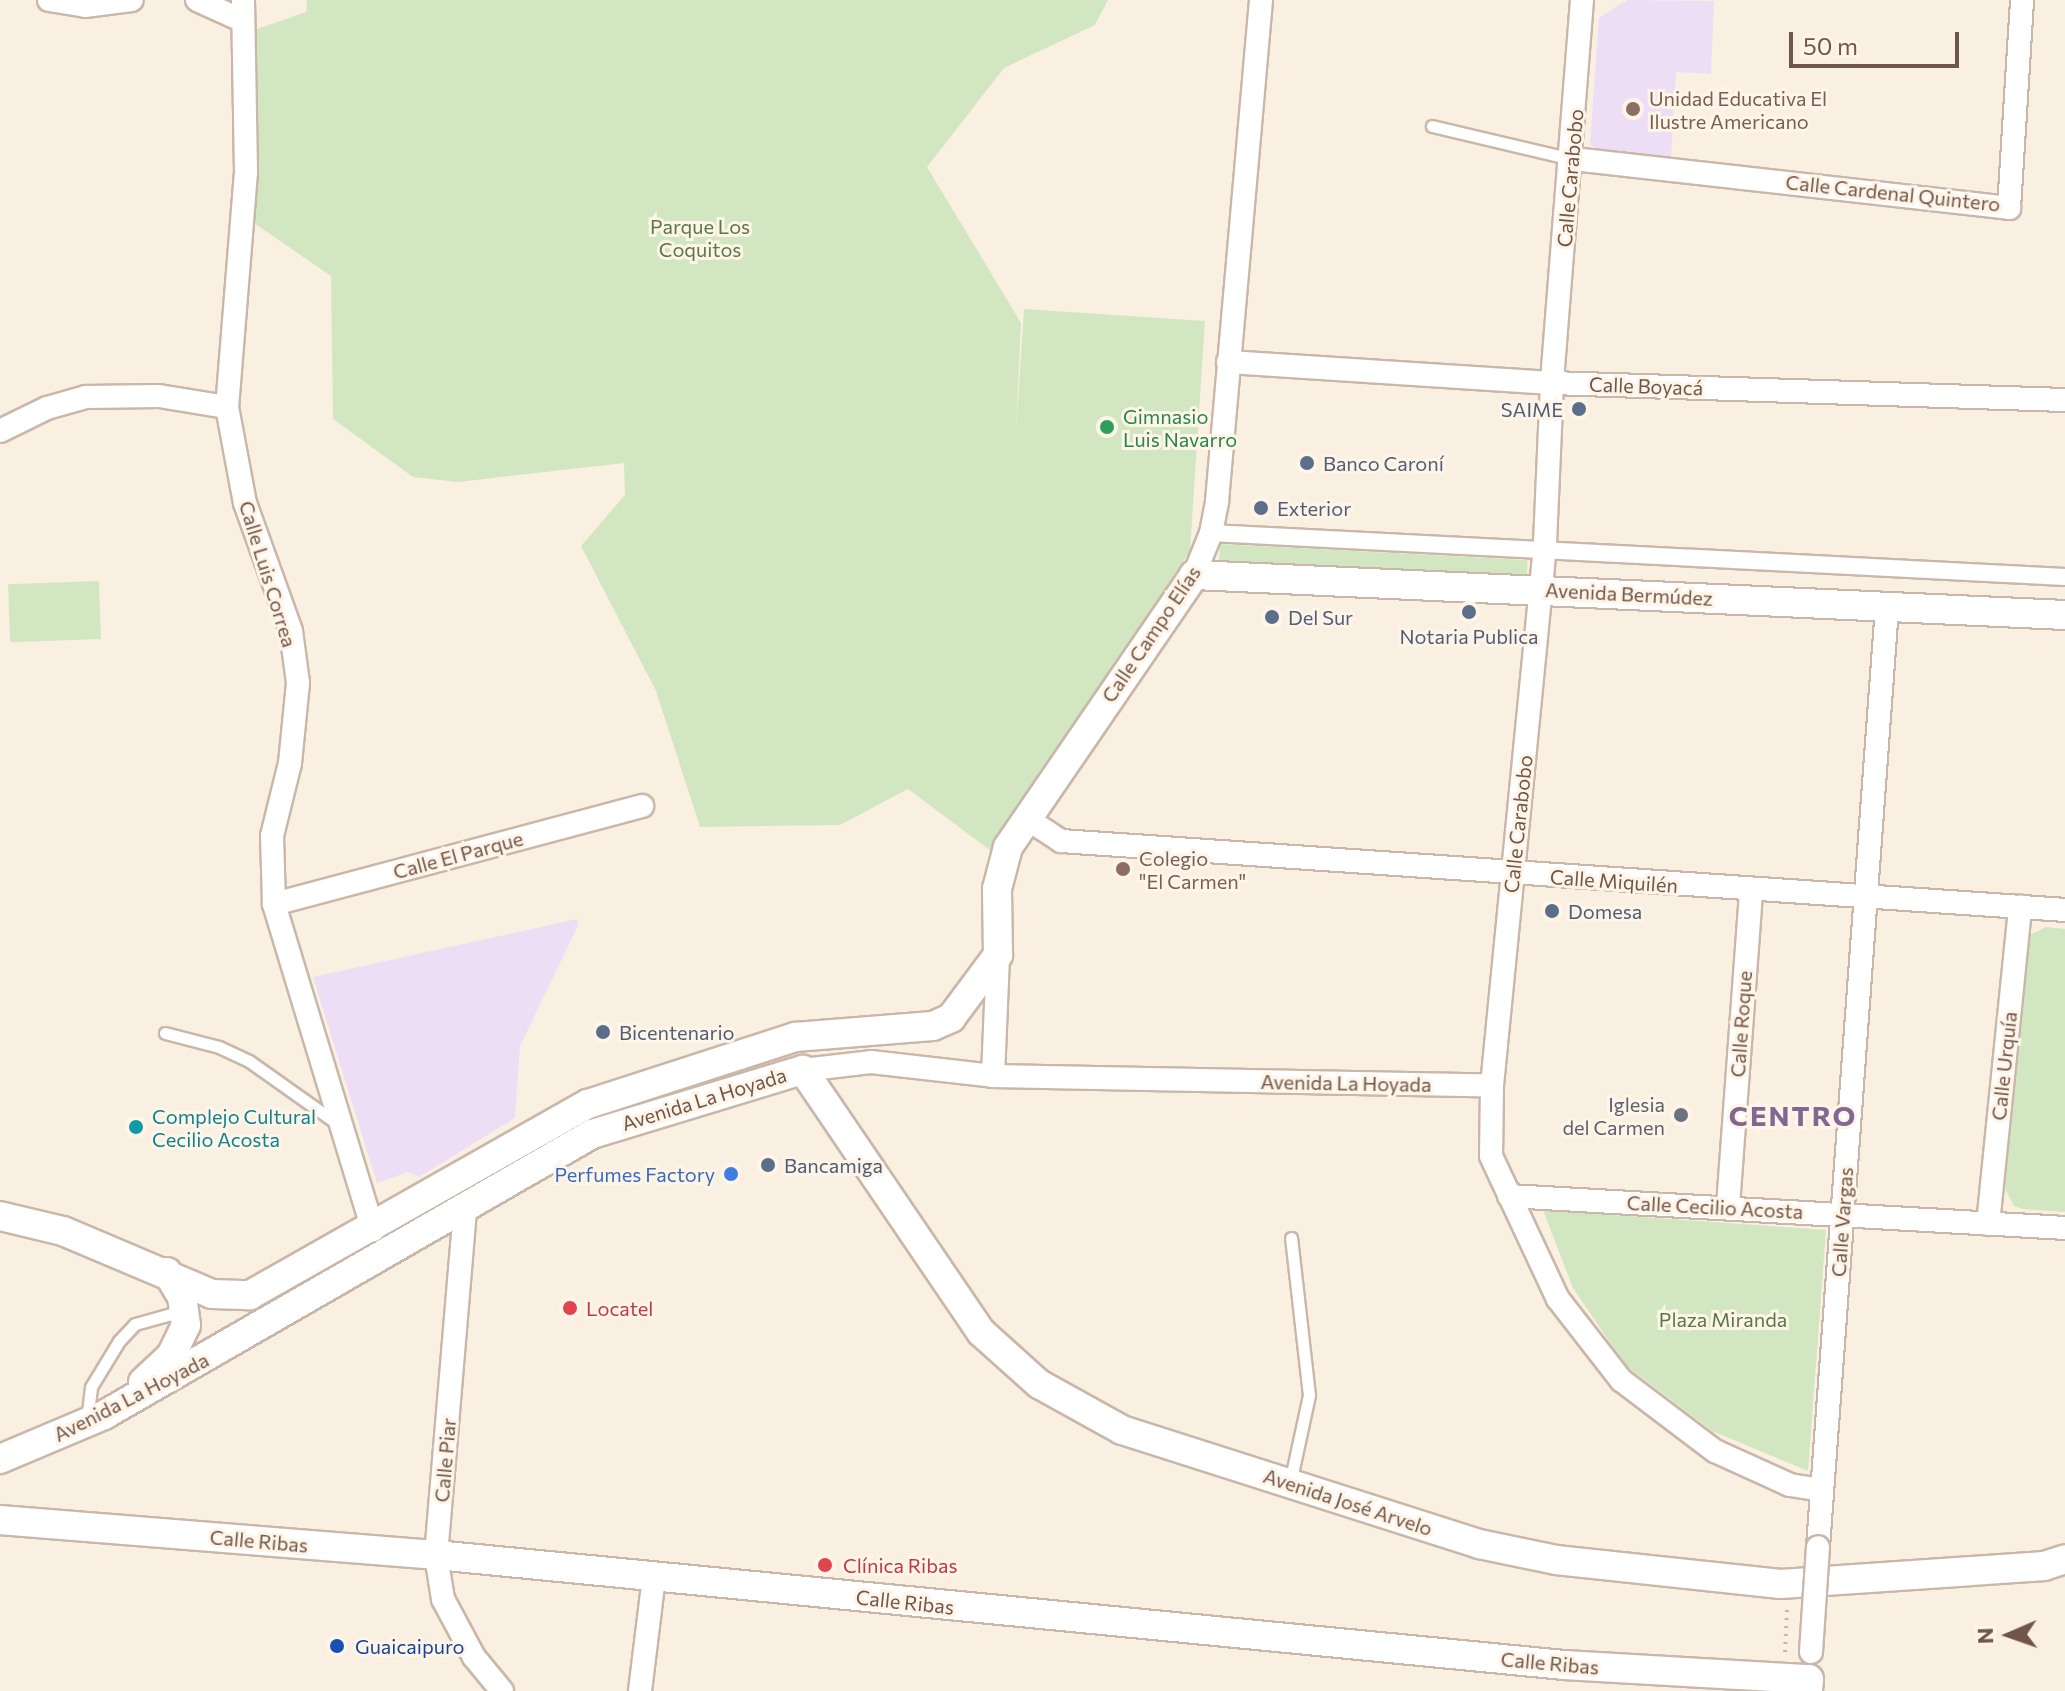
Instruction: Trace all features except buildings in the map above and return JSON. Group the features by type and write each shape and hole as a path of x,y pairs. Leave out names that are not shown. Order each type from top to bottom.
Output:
{"street":[{"path":"49,0 85,6 132,0"},
{"path":"197,0 242,10"},
{"name":"Calle Campo Elías","path":"998,955 1000,878 1008,847 1194,575 1211,533 1261,0"},
{"name":"Calle Carabobo","path":"1582,0 1573,159 1552,383 1542,589 1492,1086 1491,1156 1558,1299 1621,1380 1715,1451 1790,1485 1822,1490"},
{"name":"Calle Cardenal Quintero","path":"1573,159 2009,208 2022,0"},
{"name":"Calle Luis Correa","path":"242,10 246,172 227,407 245,503 291,631 298,683 290,763 272,836 274,904 373,1230"},
{"name":"Calle Boyacá","path":"1228,362 1552,383 2065,400"},
{"path":"0,431 47,408 86,397 159,396 227,407"},
{"name":"Avenida Bermúdez","path":"1211,533 1545,546 2065,577"},
{"name":"Avenida Bermúdez","path":"1194,575 2065,615"},
{"name":"Calle Vargas","path":"1810,1671 1887,608"},
{"name":"Calle El Parque","path":"274,904 642,806"},
{"name":"Calle Miquilén","path":"1026,818 1061,841 2065,910"},
{"name":"Calle Roque","path":"1728,1206 1751,890"},
{"name":"Calle Urquía","path":"1988,1224 2020,907"},
{"path":"993,1076 998,955"},
{"name":"Avenida La Hoyada","path":"0,1216 63,1231 167,1272 212,1294 250,1295 373,1230 588,1104 795,1037 833,1030 933,1026 965,1003 998,955"},
{"name":"Avenida La Hoyada","path":"0,1459 95,1419 465,1210 592,1134 803,1070 871,1062 993,1076 1492,1086"},
{"name":"Avenida José Arvelo","path":"803,1070 981,1332 1009,1362 1122,1430 1525,1554 1769,1583 2058,1563"},
{"name":"Calle Cecilio Acosta","path":"1509,1196 1728,1206 2065,1228"},
{"name":"Calle Piar","path":"465,1210 436,1555 449,1611 474,1657 502,1691"},
{"path":"95,1419 171,1356 182,1338 186,1310 167,1272"},
{"name":"Calle Ribas","path":"0,1520 436,1555 1564,1665 1810,1671"},
{"path":"640,1691 654,1577"}],"lane":[{"path":"1432,126 1573,159"},
{"path":"165,1033 219,1047 249,1061 342,1127"},
{"path":"1290,1484 1309,1395 1291,1238"},
{"path":"95,1419 91,1387 119,1341 135,1324 186,1310"}],"path":[{"path":"1769,1583 1788,1602 1784,1661 1810,1671"}],"shaded area":[{"name":"Unidad Educativa El Ilustre Americano","path":"1627,0 1714,1 1711,74 1676,72 1671,158 1597,152 1590,143 1599,18"},
{"path":"577,919 578,926 520,1046 515,1118 419,1177 408,1172 377,1183 313,977"}],"green space":[{"name":"Parque Los Coquitos","path":"307,0 1108,0 1095,25 1004,68 927,167 1021,323 1016,431 1024,309 1205,321 1190,551 991,851 908,789 840,825 700,827 656,691 581,546 625,495 624,463 458,482 413,477 333,419 331,276 254,223 251,31 306,12"},
{"path":"1220,544 1528,560 1526,581 1219,565"},
{"path":"99,581 101,639 10,642 8,584"},
{"path":"2046,927 2065,929 2065,1212 2014,1206 2005,1189 2027,936"},
{"name":"Plaza Miranda","path":"1543,1210 1826,1230 1808,1471 1712,1431 1625,1365 1573,1288"}],"place":[{"name":"Unidad Educativa El Ilustre Americano","path":"1633,109"},
{"name":"SAIME","path":"1579,409"},
{"name":"Gimnasio Luis Navarro","path":"1107,427"},
{"name":"Banco Caroní","path":"1307,463"},
{"name":"Exterior","path":"1261,508"},
{"name":"Notaria Publica","path":"1469,612"},
{"name":"Del Sur","path":"1272,617"},
{"name":"Colegio \"El Carmen\"","path":"1123,869"},
{"name":"Domesa","path":"1552,911"},
{"name":"Bicentenario","path":"603,1032"},
{"name":"Iglesia del Carmen","path":"1681,1115"},
{"name":"Complejo Cultural Cecilio Acosta","path":"136,1127"},
{"name":"Bancamiga","path":"768,1165"},
{"name":"Perfumes Factory","path":"731,1174"},
{"name":"Locatel","path":"570,1308"},
{"name":"Clínica Ribas","path":"825,1565"},
{"name":"Guaicaipuro","path":"337,1646"}],"district":[{"name":"CENTRO","path":"1793,1115"}]}
